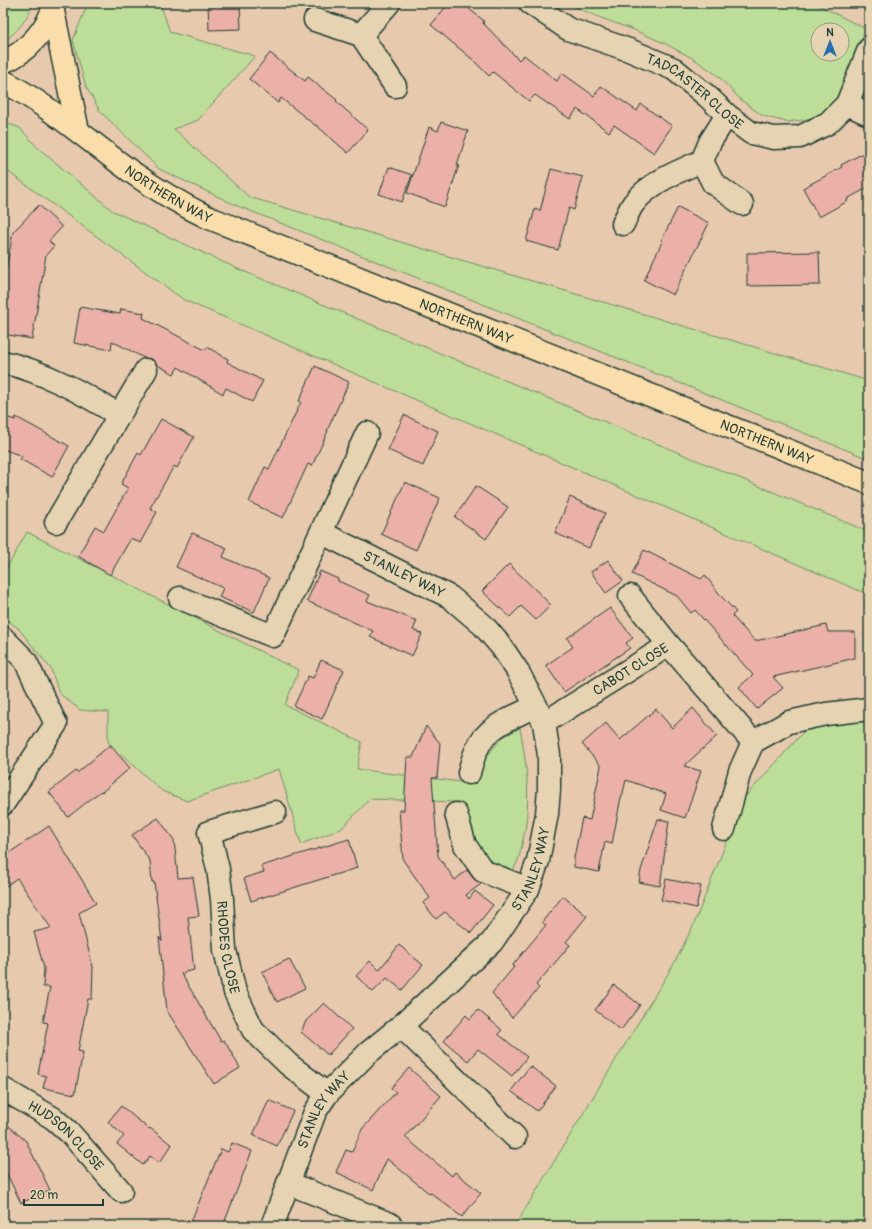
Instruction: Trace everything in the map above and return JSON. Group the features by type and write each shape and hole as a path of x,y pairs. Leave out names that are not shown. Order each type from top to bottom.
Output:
{"main road":[{"path":"3,62 12,59 37,38 53,7"},
{"path":"53,7 78,131"},
{"name":"NORTHERN WAY","path":"3,81 25,92 133,173 168,196 206,217 869,483"}],"street":[{"path":"361,35 389,3"},
{"name":"TADCASTER CLOSE","path":"530,3 568,29 629,50 674,69 707,96 727,115 751,133 774,138 800,137 828,123 847,104 869,49"},
{"path":"315,20 361,35 395,86"},
{"path":"847,104 869,114"},
{"path":"623,224 633,205 652,186 670,174 702,161 710,142 727,115"},
{"path":"702,161 713,183 742,204"},
{"path":"3,362 47,376 95,400 119,415"},
{"path":"56,522 146,370"},
{"path":"180,598 274,636 367,433"},
{"name":"STANLEY WAY","path":"272,1226 315,1112 327,1094 368,1053 401,1026 492,942 528,889 538,861 547,814 548,755 540,715 501,646 483,625 450,597 322,534"},
{"path":"630,596 669,645"},
{"path":"3,638 25,660 56,724 3,804"},
{"name":"CABOT CLOSE","path":"469,773 477,748 488,733 514,716 540,715 669,645 753,742"},
{"path":"724,829 740,771 753,742 789,722 826,714 869,709"},
{"name":"RHODES CLOSE","path":"275,812 209,832 218,869 222,899 225,950 235,992 253,1030 288,1064 327,1094"},
{"path":"456,814 464,845 483,870 528,889"},
{"path":"401,1026 515,1137"},
{"name":"HUDSON CLOSE","path":"3,1089 53,1118 69,1132 121,1191"},
{"path":"288,1183 390,1224"}],"green space":[{"path":"3,3 34,3 22,25 3,41"},
{"path":"88,3 160,3 170,32 255,56 198,120 174,129 249,197 869,381 869,459 238,206 159,169 100,111 86,87 73,40"},
{"path":"566,3 814,3 866,29 841,95 818,116 787,122 763,116 741,100 717,75 694,59 664,43"},
{"path":"3,122 20,128 37,147 113,211 238,269 869,532 869,595 184,300 3,168"},
{"path":"27,532 299,670 285,705 362,742 357,769 475,784 483,762 501,738 520,728 525,757 528,800 525,829 520,855 512,872 483,858 458,802 370,799 341,829 301,844 279,769 187,801 162,791 108,742 108,712 80,710 59,693 51,669 18,628 3,617 3,575"},
{"path":"869,721 869,1226 515,1226 675,962 694,924 744,798 808,727"}],"building":[{"path":"208,3 240,3 241,29 209,30"},
{"path":"449,3 462,3 484,21 483,23 519,60 524,55 557,81 562,73 594,96 601,86 637,111 641,104 672,126 654,153 614,125 609,132 577,109 570,119 535,95 529,101 493,72 489,76 472,59 431,25"},
{"path":"270,53 305,81 308,77 337,100 336,101 368,130 348,153 316,125 281,98 278,103 249,79"},
{"path":"441,122 468,131 457,165 459,165 445,207 407,193 429,127 438,131"},
{"path":"869,150 869,187 847,199 848,201 819,217 803,188 842,167 841,165"},
{"path":"389,167 412,175 402,202 379,194"},
{"path":"551,169 583,177 574,210 569,208 558,250 526,241 535,209 540,211"},
{"path":"39,205 62,227 49,241 54,246 46,255 32,339 3,334 3,286 13,232"},
{"path":"678,207 709,223 673,295 644,280"},
{"path":"819,252 820,285 747,286 747,253"},
{"path":"80,307 120,314 121,309 144,313 143,318 205,350 207,347 228,359 227,362 263,381 252,402 226,388 223,394 178,367 174,374 157,365 152,359 144,358 112,341 111,350 74,343"},
{"path":"315,366 349,382 312,466 308,464 283,518 249,502 265,467 269,469 301,402 299,401"},
{"path":"404,415 438,431 423,466 388,450"},
{"path":"3,416 15,420 16,417 69,446 52,477 20,459 22,456 3,449"},
{"path":"161,419 194,437 177,468 174,466 150,508 157,512 140,543 131,538 110,575 78,556 95,526 104,531 128,488 121,484 138,453 141,455"},
{"path":"405,482 440,498 416,550 381,534"},
{"path":"476,486 508,507 486,539 455,517"},
{"path":"570,497 605,513 589,548 555,533"},
{"path":"192,533 227,548 223,557 269,578 254,612 219,597 223,588 176,567"},
{"path":"644,550 701,579 705,575 721,596 736,612 732,616 755,641 826,625 828,632 855,632 855,658 773,677 783,688 757,709 739,687 753,675 695,610 691,613 677,596 632,574"},
{"path":"608,560 623,581 606,593 591,572"},
{"path":"509,564 551,605 536,620 521,606 510,617 482,591"},
{"path":"320,571 338,579 338,581 370,595 367,601 417,621 413,630 422,634 412,656 370,637 373,631 307,601"},
{"path":"610,608 633,638 626,643 630,648 564,692 546,665 573,647 567,638"},
{"path":"321,660 344,670 322,719 294,706 308,676 313,678"},
{"path":"693,708 717,736 684,766 701,771 685,818 661,810 666,794 626,780 621,797 612,844 605,842 599,872 574,867 574,858 582,818 590,820 601,766 582,744 606,723 620,740 656,709 672,728"},
{"path":"426,726 440,743 437,778 432,778 438,856 455,880 467,870 473,878 481,884 466,895 469,899 475,891 493,905 471,933 445,912 436,919 423,903 430,898 403,860 399,810 404,810 407,757 413,757"},
{"path":"110,745 130,768 102,792 101,791 68,817 49,792 76,771 77,773"},
{"path":"158,818 174,840 178,878 193,877 199,916 188,917 194,970 181,973 221,1041 224,1040 240,1068 214,1084 167,1011 159,937 162,941 150,861 132,835"},
{"path":"658,819 669,821 660,886 639,882 641,870"},
{"path":"49,826 96,903 79,913 93,967 92,999 88,999 78,1051 83,1052 75,1094 43,1088 46,1076 38,1074 48,1023 43,1022 50,987 43,987 44,968 34,932 51,928 17,878 3,888 3,857"},
{"path":"349,839 357,868 251,901 244,878 264,872 261,866"},
{"path":"666,879 701,886 696,908 661,900"},
{"path":"563,896 587,916 566,942 570,945 536,985 539,988 512,1018 492,993 546,925 542,922"},
{"path":"399,945 423,965 402,990 387,978 373,992 356,976 370,961 379,970"},
{"path":"289,959 305,988 277,1002 262,972"},
{"path":"614,985 640,1005 621,1030 595,1010"},
{"path":"324,1003 352,1029 328,1055 301,1032 306,1021"},
{"path":"478,1010 502,1030 498,1034 527,1057 512,1076 478,1049 468,1061 444,1041 466,1015 470,1019"},
{"path":"530,1066 556,1086 537,1111 511,1091"},
{"path":"409,1068 441,1096 405,1137 452,1176 455,1172 481,1193 462,1217 431,1193 430,1194 387,1159 373,1190 336,1172 346,1150 352,1152 362,1129 396,1092 391,1088"},
{"path":"269,1100 293,1111 277,1146 253,1135"},
{"path":"121,1106 149,1129 150,1128 172,1145 159,1163 150,1156 143,1165 117,1144 124,1136 108,1122"},
{"path":"3,1121 26,1141 50,1190 21,1203 3,1166"},
{"path":"232,1143 252,1151 223,1226 189,1226 221,1149 228,1152"}]}
